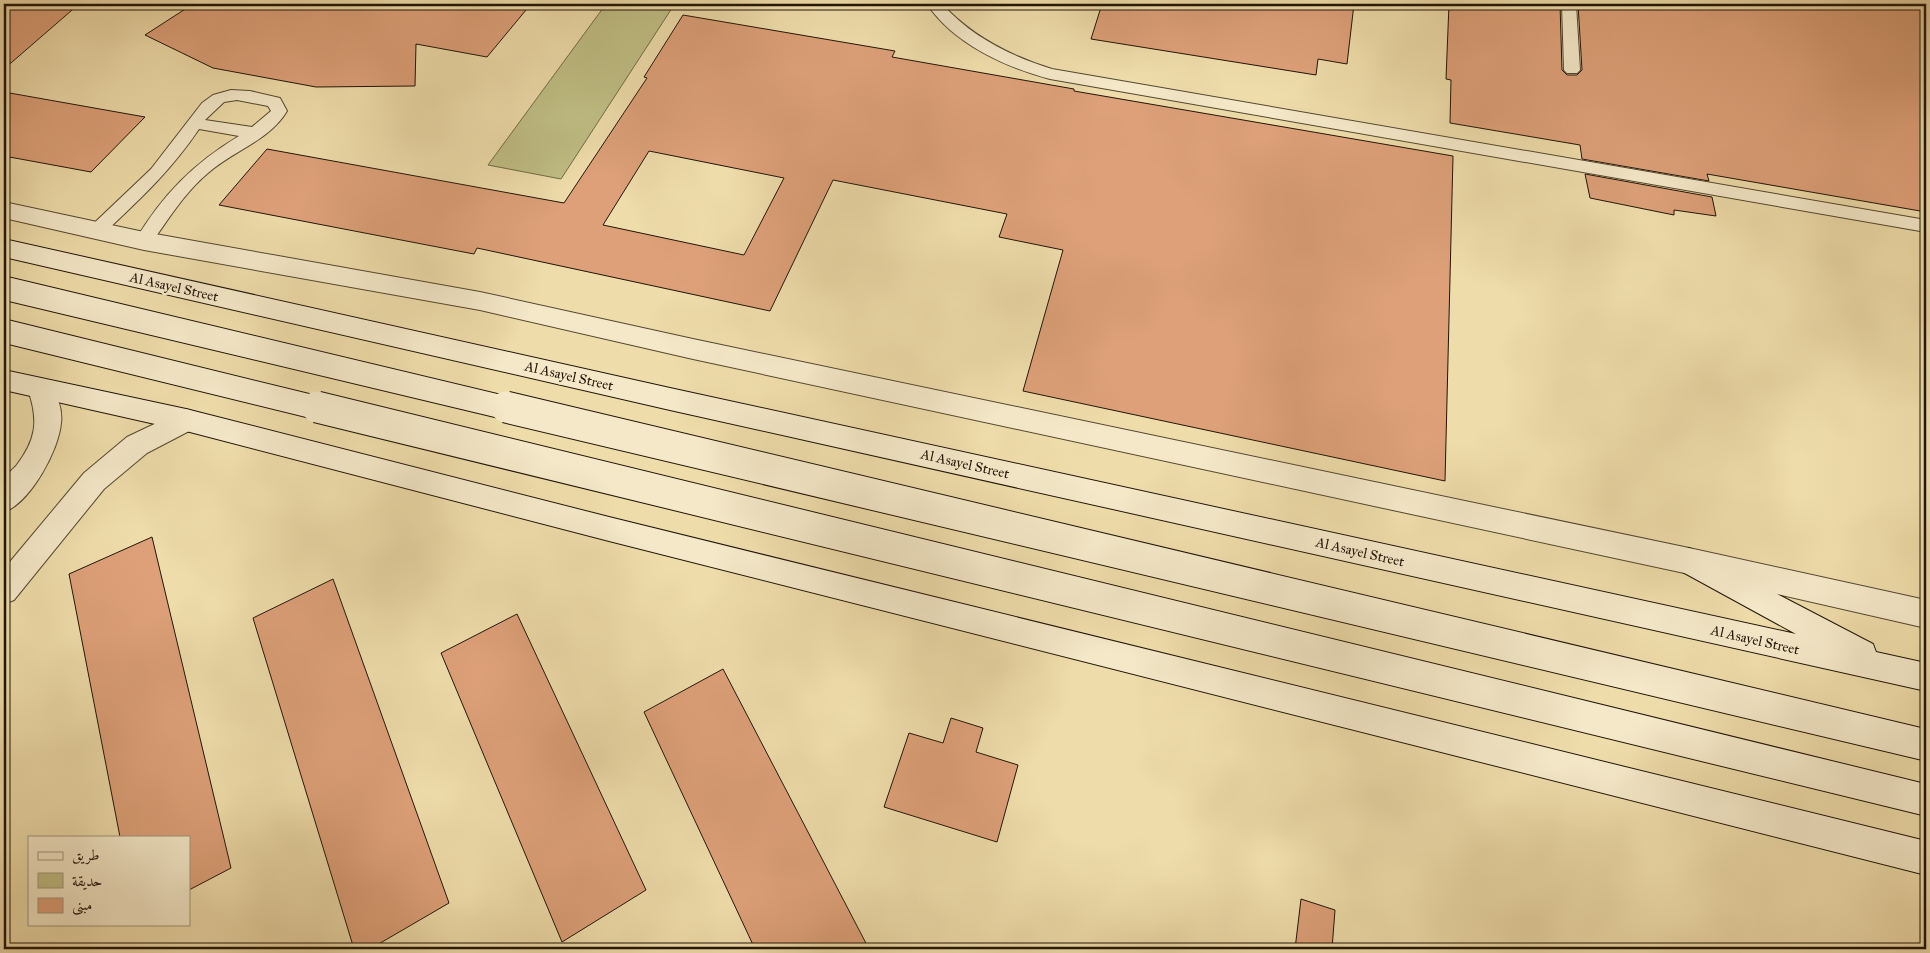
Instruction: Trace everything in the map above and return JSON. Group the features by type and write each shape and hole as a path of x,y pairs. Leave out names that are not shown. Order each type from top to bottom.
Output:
{"street":[{"path":"4,210 144,241 480,301 702,351 1688,561 1926,614"},
{"name":"Al Asayel Street","path":"4,248 661,397 1926,678"},
{"path":"4,288 1926,745"},
{"path":"4,331 1926,800"},
{"path":"4,380 41,390 186,420 609,529 1926,858"},
{"path":"4,500 39,454 46,436 49,418 47,403 41,390"},
{"path":"4,591 94,481 137,445 186,420"},
{"path":"1688,561 1892,670"}],"lane":[{"path":"934,4 964,35 1018,64 1050,74 1926,226"},
{"path":"1570,4 1572,70"},
{"path":"96,231 166,164 194,123 210,104 224,97 240,95 274,102 279,111 276,116 198,172 178,194 144,241"},
{"path":"194,123 253,133"}],"green space":[{"path":"606,4 674,5 561,179 488,165"}],"building":[{"path":"4,4 79,4 4,69"},
{"path":"193,4 350,4 365,7 367,4 531,4 487,57 416,44 415,86 316,87 213,68 145,35"},
{"path":"1102,4 1354,4 1347,64 1318,59 1316,75 1091,39"},
{"path":"1449,4 1560,4 1562,70 1567,75 1577,75 1582,70 1578,4 1926,4 1926,212 1707,174 1709,181 1582,159 1580,145 1450,123 1451,80 1446,79"},
{"path":"683,15 895,51 892,57 1074,89 1074,91 1453,156 1445,481 1023,391 1063,250 999,237 1007,214 833,180 770,311 477,248 474,254 219,205 267,149 564,203 647,78 644,77","holes":["649,151 784,178 744,255 603,225"]},
{"path":"4,92 145,117 91,172 4,156"},
{"path":"1585,174 1712,197 1716,216 1674,210 1674,215 1590,198"},
{"path":"152,537 231,868 190,889 190,836 120,836 69,574"},
{"path":"333,579 449,903 370,949 354,949 253,618"},
{"path":"517,614 646,890 562,942 441,653"},
{"path":"723,669 869,949 755,949 644,712"},
{"path":"951,718 983,728 976,752 1018,765 997,842 884,807 909,733 943,743"},
{"path":"1301,899 1335,910 1332,949 1295,949"}]}
